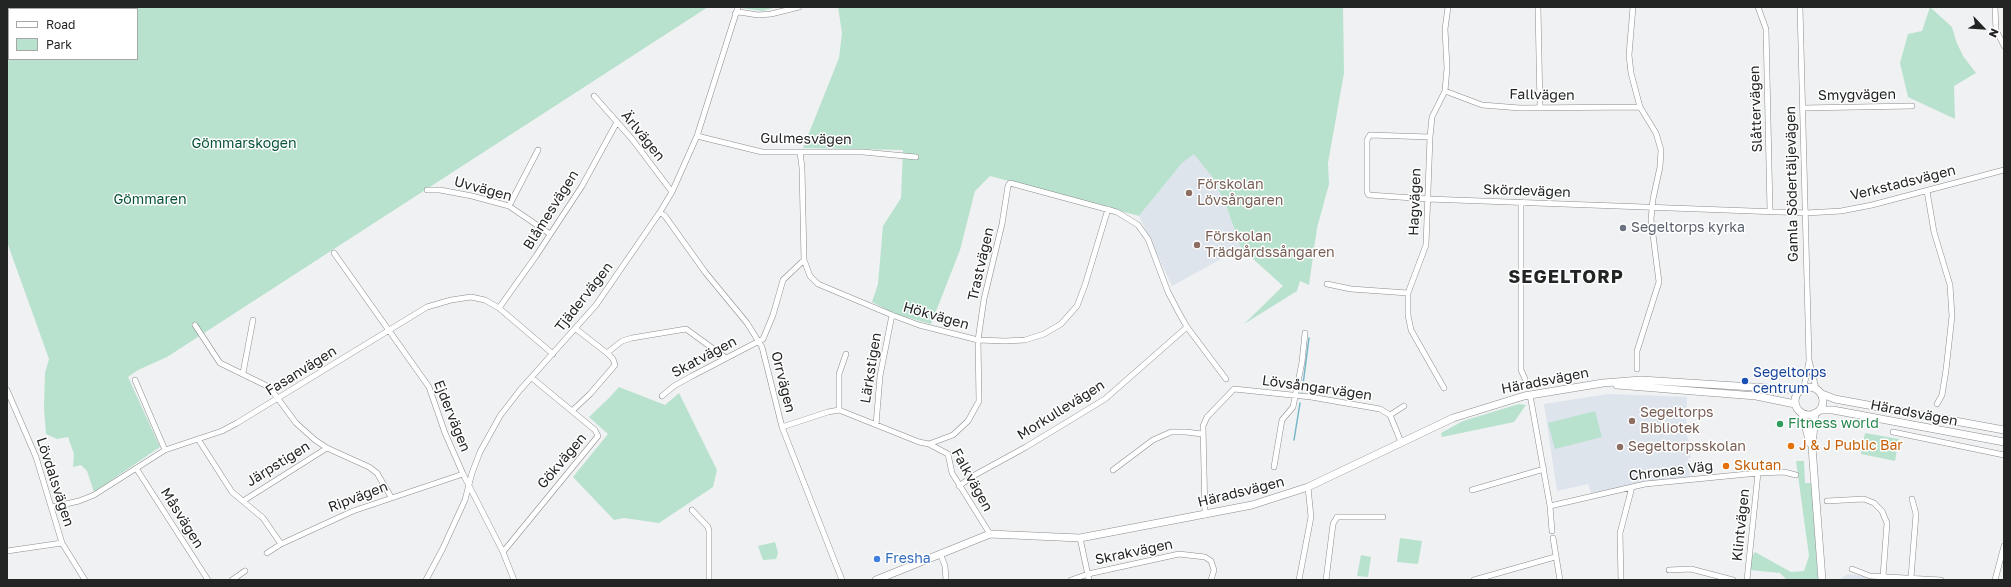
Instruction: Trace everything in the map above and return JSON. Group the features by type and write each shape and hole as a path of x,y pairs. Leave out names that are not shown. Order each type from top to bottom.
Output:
{"street":[{"name":"Tjädervägen","path":"426,580 444,548 465,500 474,466 490,433 506,407 576,329 607,291 672,192 697,136 738,7"},
{"path":"735,14 739,12 758,15 771,14 799,7"},
{"name":"Hagvägen","path":"1444,388 1411,330 1408,315 1408,294 1426,245 1430,137 1432,117 1445,91 1447,68 1445,29 1448,7"},
{"path":"1538,7 1540,107"},
{"path":"1633,7 1629,55 1631,73 1640,107 1656,133 1661,150 1660,167 1651,208 1659,282 1636,351 1637,369"},
{"name":"Slåttervägen","path":"1758,7 1766,29 1770,212"},
{"name":"Gamla Södertäljevägen","path":"1800,7 1809,360 1816,388"},
{"path":"1995,7 1996,30 2004,46"},
{"name":"Fallvägen","path":"1445,91 1482,105 1520,108 1640,107"},
{"name":"Ärlvägen","path":"594,96 617,122 672,192"},
{"name":"Smygvägen","path":"1803,108 1912,106"},
{"name":"Blåmesvägen","path":"499,308 582,186 617,122"},
{"name":"Skördevägen","path":"1430,137 1373,134 1367,140 1367,192 1369,195 1428,199 1806,213"},
{"name":"Gulmesvägen","path":"697,136 762,152 869,152 916,157"},
{"path":"509,206 538,150"},
{"name":"Hökvägen","path":"800,152 802,168 804,260 810,276 818,284 892,316 919,325 978,340 1025,340 1044,334 1061,324 1080,299 1108,209"},
{"name":"Verkstadsvägen","path":"1806,213 1841,211 1927,191 2004,170"},
{"name":"Trastvägen","path":"929,444 953,435 968,421 976,409 979,401 978,340 987,281 1002,224 1008,186 1010,183 1108,209"},
{"name":"Uvvägen","path":"427,190 440,190 472,196 509,206 550,234"},
{"path":"1927,191 1934,232 1950,285 1952,316 1942,395 1937,404"},
{"path":"1521,202 1521,370 1525,379"},
{"path":"1108,209 1127,217 1138,225 1148,239 1168,292 1187,328 1226,379"},
{"name":"Orrvägen","path":"660,212 665,216 705,272 747,323 762,347 782,426 842,580"},
{"name":"Ejdervägen","path":"334,253 429,387 445,433 463,474 503,552 514,580"},
{"path":"758,341 764,339 766,336 783,280 804,260"},
{"path":"1327,284 1351,289 1408,294"},
{"name":"Fasanvägen","path":"52,507 79,501 94,495 165,450 198,439 237,423 427,308 451,300 478,298 499,308 553,354"},
{"name":"Lärkstigen","path":"876,425 880,376 892,316"},
{"path":"242,374 254,320"},
{"path":"195,325 225,367 265,385 305,432 327,448 369,467 377,473 391,497"},
{"name":"Morkullevägen","path":"959,486 973,476 1026,447 1100,402 1187,328"},
{"path":"572,411 613,369 615,365 613,359 576,329"},
{"path":"607,354 622,341 686,329 726,358"},
{"path":"1274,467 1282,420 1293,407 1305,333"},
{"name":"Skatvägen","path":"662,396 674,386 758,341"},
{"path":"839,410 840,374 846,354"},
{"name":"Gamla Södertäljevägen","path":"1802,388 1809,360"},
{"name":"Gökvägen","path":"503,552 596,440 598,433 532,378"},
{"path":"135,380 165,450"},
{"name":"Häradsvägen","path":"876,580 990,534 1080,538 1252,506 1308,487 1453,418 1494,404 1530,395 1603,383 1641,380 1802,388"},
{"name":"Häradsvägen","path":"1603,383 1641,388 1699,390 1756,396 1795,404"},
{"path":"1802,413 1808,415 1817,411 1823,404 1822,394 1816,388 1802,388 1796,396 1795,404 1802,413 1812,447 1822,580"},
{"name":"Lövsångarvägen","path":"1202,434 1203,426 1207,417 1234,389 1295,396 1380,409 1390,415"},
{"name":"Lövdalsvägen","path":"7,390 36,457 62,543 85,580"},
{"name":"Häradsvägen","path":"1822,394 1835,399 2004,430"},
{"path":"1530,395 1550,506 1552,532"},
{"path":"1401,442 1390,415 1404,406"},
{"path":"782,426 839,410 919,442 929,444"},
{"name":"Häradsvägen","path":"1817,411 1833,410 2004,442"},
{"path":"1812,447 1817,411"},
{"path":"1113,470 1153,440 1170,432 1202,434 1205,515"},
{"path":"1893,432 2004,455"},
{"path":"198,439 228,486 263,518 281,544"},
{"name":"Falkvägen","path":"929,444 948,454 952,473 990,534"},
{"name":"Järpstigen","path":"243,501 327,448"},
{"name":"Måsvägen","path":"136,468 208,580"},
{"path":"1472,490 1544,469"},
{"name":"Chronas Väg","path":"1550,506 1632,487 1758,473 1784,472 1796,475"},
{"name":"Klintvägen","path":"1747,580 1758,473"},
{"name":"Ripvägen","path":"267,553 281,544 353,511 463,474"},
{"path":"1299,580 1311,518 1308,487"},
{"path":"1621,580 1620,533 1632,487"},
{"path":"1827,501 1864,499 1874,503 1882,510 1887,523 1883,576"},
{"path":"1911,578 1916,514 1912,499"},
{"path":"692,510 708,527 709,531 709,580"},
{"path":"1326,580 1333,524 1337,517 1383,516"},
{"name":"Skrakvägen","path":"1080,538 1089,580"},
{"path":"1553,538 1560,580"},
{"path":"7,551 62,543"},
{"path":"1995,580 2004,546"},
{"path":"940,553 945,566 946,580"},
{"name":"Skrakvägen","path":"1088,574 1179,554 1208,558 1213,565 1211,580"},
{"path":"1474,580 1555,557"},
{"path":"1852,569 1870,576 1941,580"},
{"path":"232,580 245,570"},
{"name":"Klintvägen","path":"1669,570 1692,570 1733,580"},
{"path":"1071,580 1088,574"}],"shaded area":[{"path":"1194,153 1213,178 1227,208 1241,248 1172,286 1139,216 1182,163"},
{"name":"Segeltorpsskolan","path":"1608,394 1687,397 1686,434 1689,441 1691,458 1688,458 1690,477 1645,482 1592,495 1588,484 1557,491 1544,404"},
{"path":"1848,574 1895,580 1839,580"}],"green space":[{"name":"Gömmarskogen","path":"7,7 708,7 167,357 138,370 128,377 160,447 94,492 87,471 81,465 73,467 74,454 68,437 57,439 46,434 44,408 45,373 49,359 7,242"},
{"path":"734,7 776,7 762,11"},
{"path":"838,7 1343,7 1344,73 1328,163 1329,184 1317,228 1309,285 1300,281 1297,291 1244,324 1283,286 1241,248 1227,208 1213,178 1194,154 1182,163 1139,216 990,176 975,191 960,250 931,324 895,314 872,302 878,284 883,226 901,198 903,150 803,148 839,58 842,33"},
{"path":"1930,7 1952,27 1956,41 1963,56 1976,73 1954,86 1955,119 1908,97 1900,63 1908,34 1922,31"},
{"path":"619,387 665,405 679,393 717,470 713,487 659,523 624,518 614,520 573,477 608,434 589,417"},
{"path":"1519,404 1526,405 1514,422 1442,437 1441,433 1463,421"},
{"path":"1595,411 1602,437 1555,449 1548,423"},
{"path":"1865,433 1899,439 1895,461 1861,454"},
{"path":"1796,461 1804,461 1805,483 1812,483 1818,580 1787,580 1780,573 1750,570 1752,557 1755,552 1791,572 1804,571 1809,556"},
{"path":"1400,538 1422,541 1418,564 1397,562"},
{"path":"775,542 778,553 776,559 763,560 758,546"},
{"path":"1361,555 1371,557 1368,577 1357,576"}],"waterway":[{"path":"1302,392 1309,338"},
{"path":"1294,440 1300,403"}],"place":[{"name":"Förskolan Lövsångaren","path":"1189,193"},
{"name":"Segeltorps kyrka","path":"1623,228"},
{"name":"Förskolan Trädgårdssångaren","path":"1197,245"},
{"name":"Segeltorps centrum","path":"1745,381"},
{"name":"Segeltorps Bibliotek","path":"1632,421"},
{"name":"Fitness world","path":"1780,424"},
{"name":"J & J Public Bar","path":"1791,446"},
{"name":"Segeltorpsskolan","path":"1620,447"},
{"name":"Skutan","path":"1726,466"},
{"name":"Fresha","path":"877,559"}],"district":[{"name":"SEGELTORP","path":"1566,277"}],"park label":[{"name":"Gömmaren","path":"150,200"}]}
